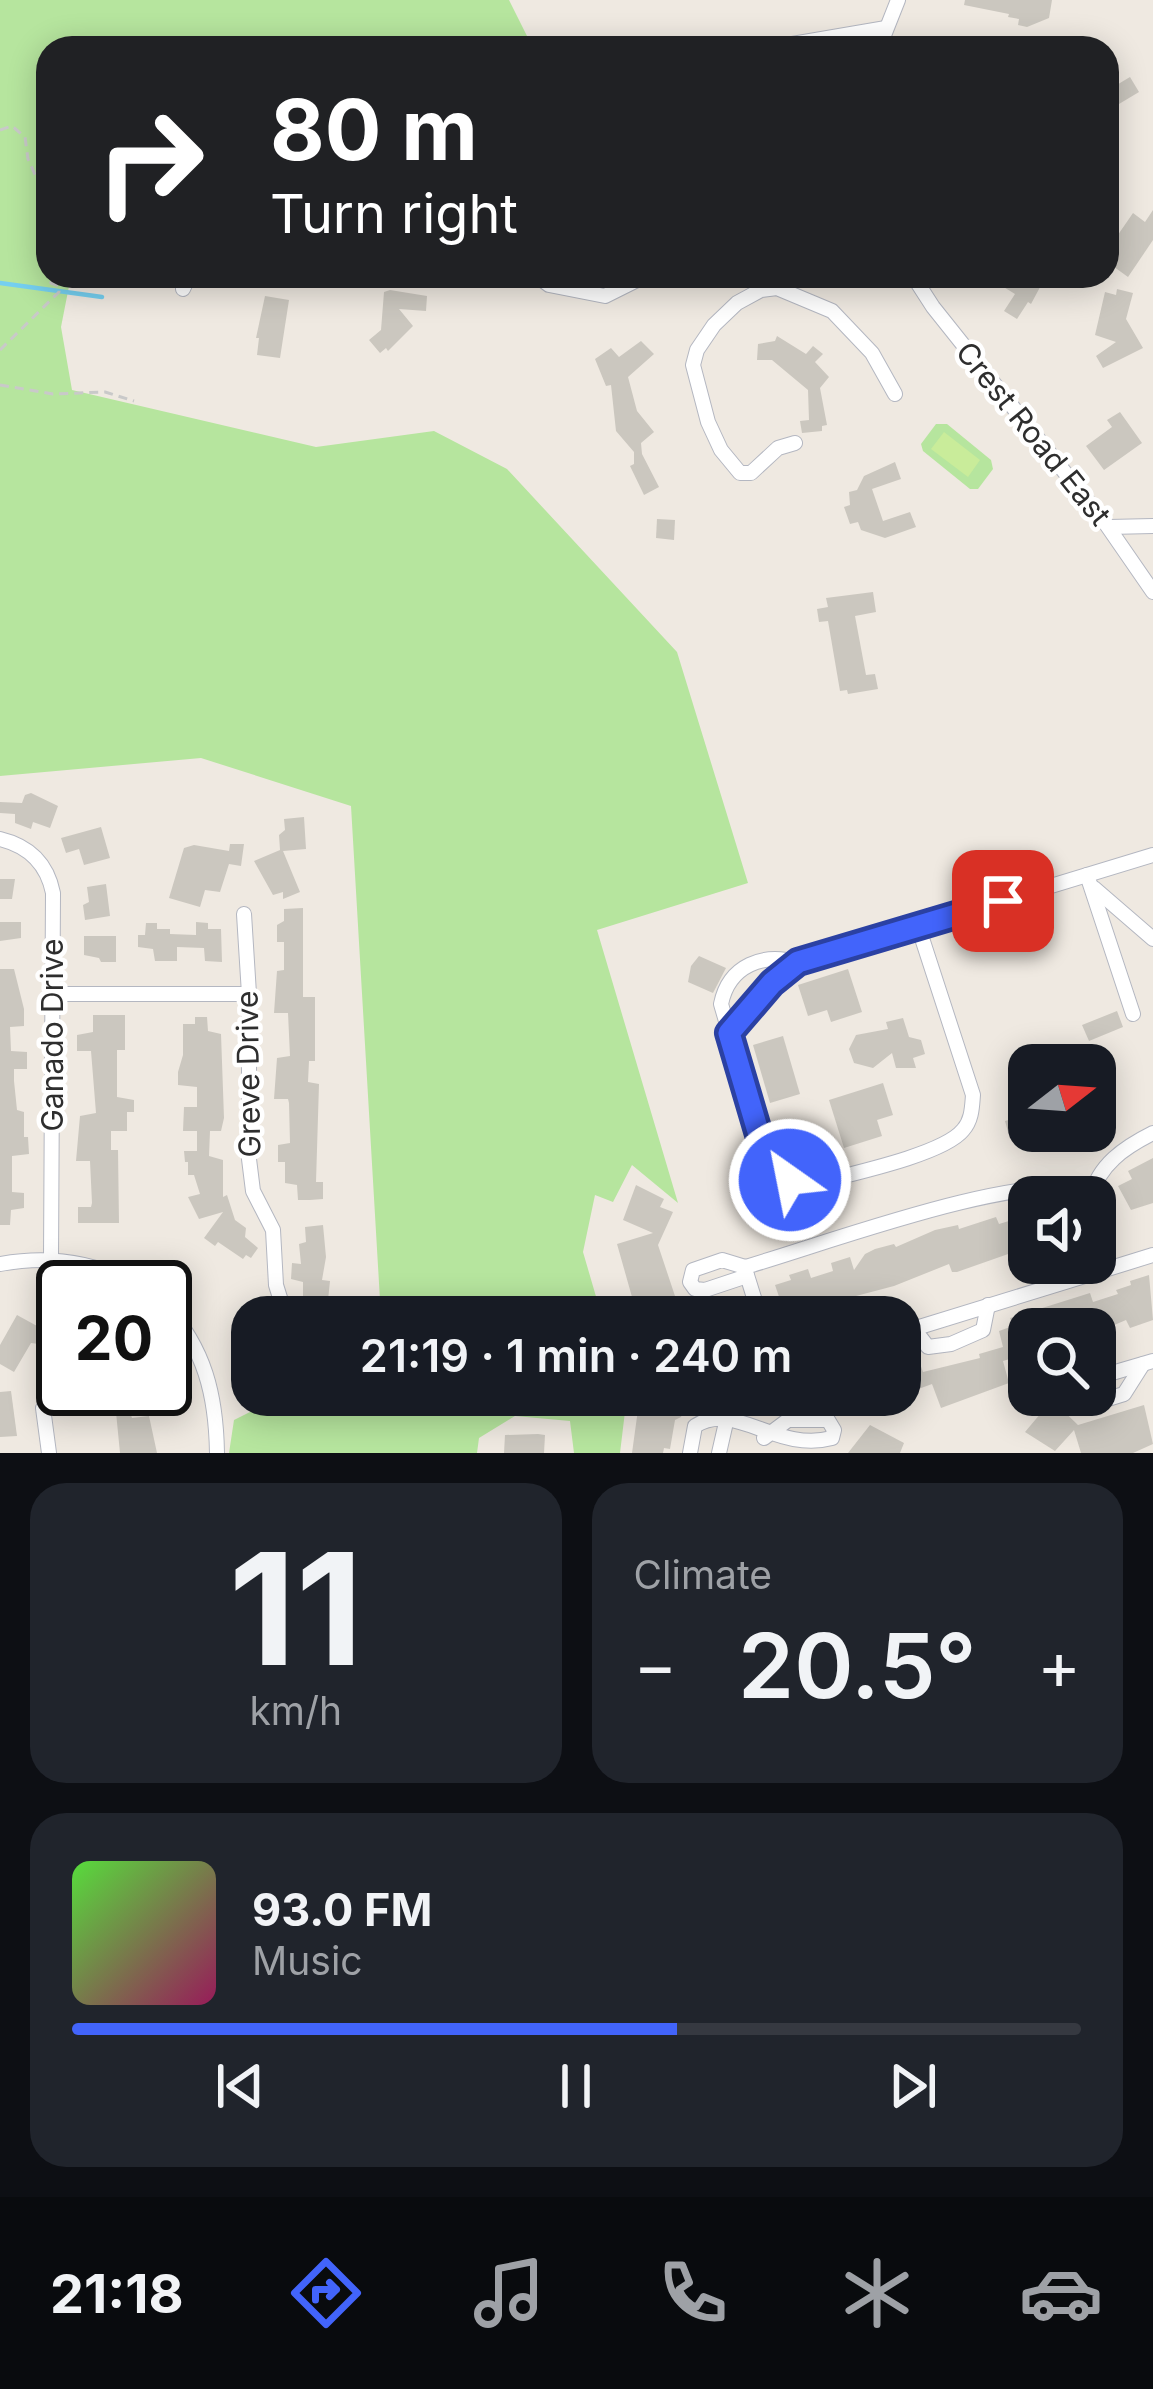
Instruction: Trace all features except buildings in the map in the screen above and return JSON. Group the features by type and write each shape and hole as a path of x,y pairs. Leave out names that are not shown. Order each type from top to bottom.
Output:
{"street":[{"path":"883,36 898,0"},
{"path":"839,36 886,28"},
{"path":"564,288 605,296 621,288"},
{"path":"795,442 778,448 751,473 740,473 721,450 696,384 697,350 714,325 737,303 761,290 777,288 832,311 872,353 895,394"},
{"name":"Crest Road East","path":"921,288 1109,527 1153,592"},
{"path":"1109,527 1153,526"},
{"name":"Ganado Drive","path":"0,838 38,857 51,881 51,1259"},
{"path":"729,1033 772,983 798,962 1089,880 1153,855"},
{"path":"1089,880 1153,939"},
{"path":"1089,880 1133,1014"},
{"name":"Greve Drive","path":"244,914 249,1159 254,1191 273,1230 279,1296"},
{"path":"798,962 773,955 737,973 721,1004 765,1155 771,1166 804,1186 950,1141 964,1130 972,1112 973,1095 918,926"},
{"path":"53,994 249,994"},
{"path":"1101,1176 1127,1146 1153,1133"},
{"path":"753,1296 746,1272 1008,1194"},
{"path":"1116,1263 1153,1255"},
{"path":"0,1264 56,1260"},
{"path":"921,1327 1048,1284"},
{"path":"921,1342 928,1347 951,1344 983,1330 988,1305"},
{"path":"192,1339 208,1370 217,1453"},
{"path":"1116,1372 1148,1362"},
{"path":"1116,1396 1124,1394 1148,1362"},
{"path":"45,1416 49,1453"},
{"path":"689,1453 695,1426 711,1418 727,1418 764,1438"},
{"path":"719,1453 727,1418"}],"path":[{"path":"0,130 12,126 25,137 36,174"},
{"path":"0,350 58,288"},
{"path":"0,385 53,394 105,392 134,401"}],"green space":[{"path":"0,0 509,0 527,36 36,36 36,288 69,288 61,327 72,390 316,447 434,431 507,469 677,652 748,883 597,930 678,1203 632,1165 613,1202 595,1195 583,1252 596,1296 380,1296 351,806 201,758 0,776"},
{"path":"936,424 947,424 991,460 993,469 978,489 970,489 923,451 921,444"},
{"path":"944,432 980,460 968,477 931,449"},
{"path":"242,1416 515,1416 479,1438 477,1453 229,1453 234,1420"},
{"path":"515,1416 624,1416 620,1453 574,1453 570,1421"}],"waterway":[{"path":"0,283 36,288"},
{"path":"36,288 102,297"}],"route":[{"path":"790,1180 765,1155 729,1033 772,983 798,962 1003,901"}]}
